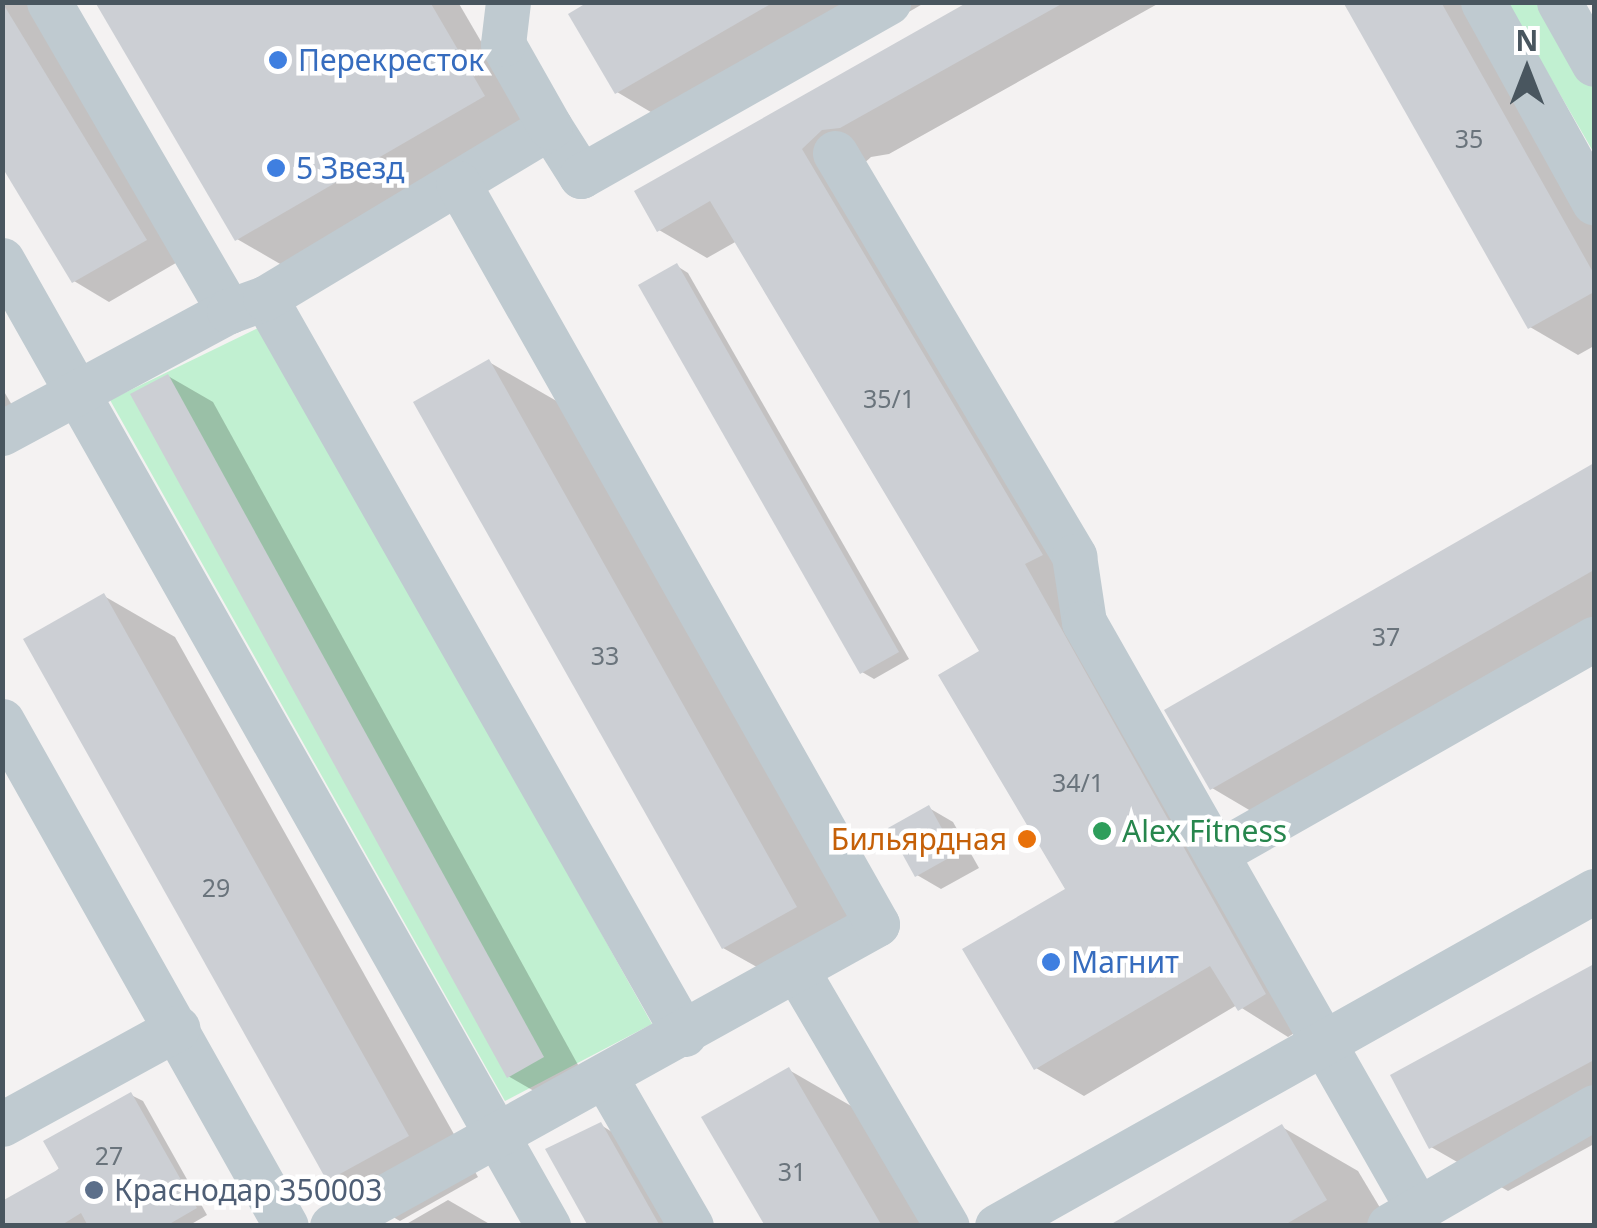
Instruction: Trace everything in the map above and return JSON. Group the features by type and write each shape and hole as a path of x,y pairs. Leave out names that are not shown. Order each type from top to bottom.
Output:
{"street":[{"path":"49,2 247,304 684,1034"},
{"path":"508,2 503,44 581,176 888,2"},
{"path":"1482,2 1594,202"},
{"path":"1560,2 1594,64"},
{"path":"2,433 247,304 550,127"},
{"path":"835,154 1074,556 1084,622 1324,1041 1404,1217 1594,1107"},
{"path":"332,1226 877,924 458,182"},
{"path":"2,260 548,1226"},
{"path":"1217,853 1594,639"},
{"path":"2,720 286,1226"},
{"path":"998,1226 1594,892"},
{"path":"796,969 947,1226"},
{"path":"2,1124 178,1028"},
{"path":"605,1078 690,1226"}],"green space":[{"path":"1507,3 1544,3 1594,89 1594,153"},
{"path":"262,326 652,1024 505,1101 110,400"}],"building":[{"path":"2,2 147,240 72,283 2,167"},
{"name":"5 Звезд","path":"95,2 430,2 485,96 235,241"},
{"path":"588,2 774,2 615,94 568,14"},
{"path":"968,2 1065,2 840,128 822,130 802,149 1043,555 1025,564 1266,994 1238,1011 1210,966 1034,1070 962,949 1065,889 938,675 979,651 710,201 657,232 634,191"},
{"path":"1343,2 1441,2 1594,274 1594,292 1528,329"},
{"path":"677,263 899,652 860,674 638,285"},
{"path":"489,359 797,907 722,949 413,402"},
{"path":"168,374 544,1057 507,1078 130,394"},
{"path":"1594,463 1594,570 1210,790 1164,710"},
{"path":"104,593 409,1136 327,1181 23,639"},
{"path":"929,805 956,854 915,877 888,828"},
{"path":"1594,964 1594,1060 1429,1149 1390,1075"},
{"path":"789,1067 882,1226 765,1226 701,1117"},
{"path":"131,1092 197,1208 166,1226 88,1226 81,1213 60,1226 2,1226 2,1201 59,1169 43,1141"},
{"path":"601,1122 660,1226 588,1226 545,1149"},
{"path":"1282,1124 1327,1200 1283,1226 1108,1226"}],"place":[{"name":"Перекресток","path":"278,60"},
{"name":"5 Звезд","path":"276,168"},
{"name":"Alex Fitness","path":"1102,831"},
{"name":"Бильярдная","path":"1027,839"},
{"name":"Магнит","path":"1051,962"},
{"name":"Краснодар 350003","path":"94,1190"}]}
